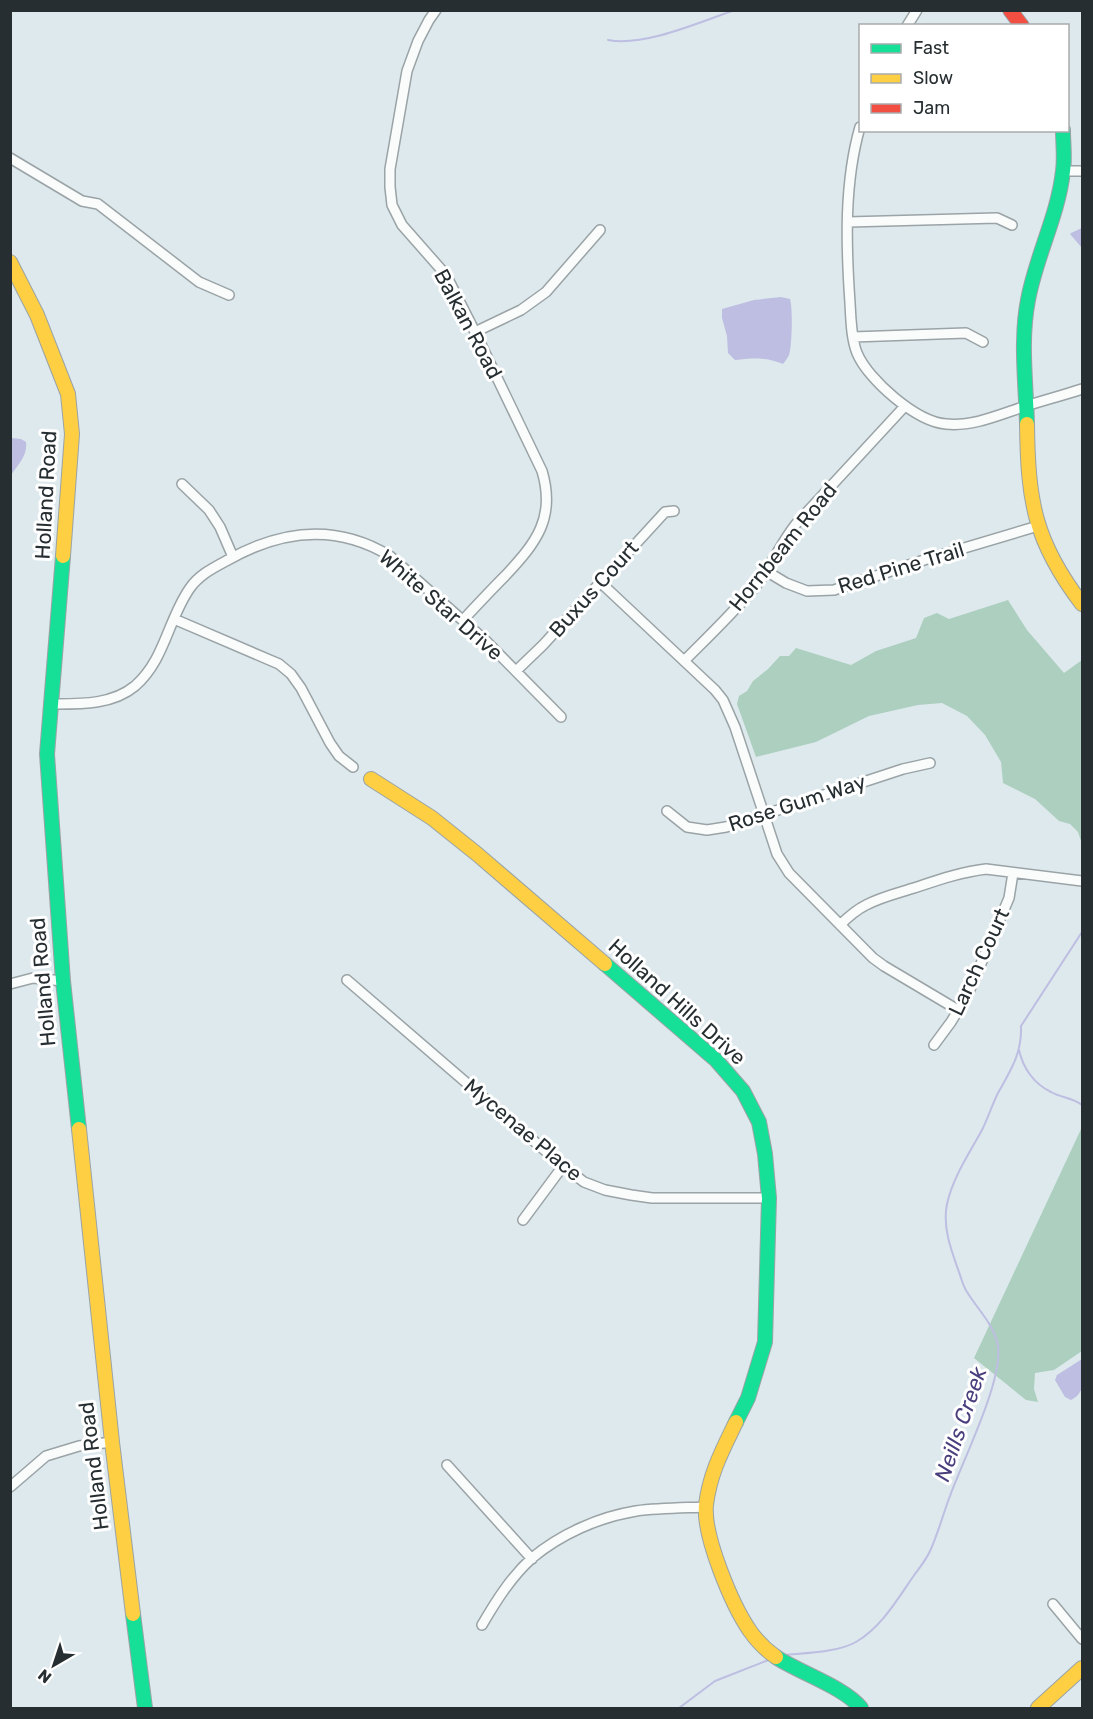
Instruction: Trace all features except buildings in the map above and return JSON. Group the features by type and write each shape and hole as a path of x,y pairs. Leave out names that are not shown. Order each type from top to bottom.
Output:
{"street":[{"name":"Balkan Road","path":"436,10 418,41 407,71 390,169 392,205 402,225 446,275 476,332 542,471 547,501 538,534 527,552 463,620"},
{"path":"908,24 917,10"},
{"path":"1010,10 1020,24"},
{"path":"860,132 850,177 847,262 853,337 856,351 863,365 918,416 947,424 961,424 985,419 1083,389"},
{"path":"1063,132 1063,171 1028,300 1025,321 1029,479 1038,526 1050,557 1064,581 1083,604"},
{"path":"10,158 82,201 98,204 199,282 229,295"},
{"path":"1063,171 1083,171"},
{"path":"848,222 997,218 1012,225"},
{"path":"476,332 521,310 546,292 600,230"},
{"name":"Holland Road","path":"10,261 37,315 68,394 72,434 47,754 63,981 112,1442 144,1708"},
{"path":"853,337 966,333 983,342"},
{"name":"Hornbeam Road","path":"684,661 754,588 796,524 905,406"},
{"path":"182,484 209,510 220,527 233,557"},
{"name":"Buxus Court","path":"516,671 543,645 665,512 674,511"},
{"name":"Red Pine Trail","path":"766,571 786,583 807,591 834,590 1038,526"},
{"name":"White Star Drive","path":"52,704 97,702 125,693 140,681 153,665 183,598 201,576 233,557 287,536 309,533 335,535 359,541 390,556 486,641 561,717"},
{"path":"600,582 715,690 728,711 777,854 789,873 873,958 958,1010"},
{"path":"174,619 279,664 291,674 301,688 339,756 353,767"},
{"name":"Rose Gum Way","path":"666,811 687,827 707,830 726,827 903,769 930,763"},
{"name":"Holland Hills Drive","path":"371,779 432,818 477,854 716,1060 743,1091 759,1122 769,1198 765,1342 747,1398 714,1468 706,1507 710,1539 726,1583 751,1632 769,1652 790,1666 828,1684 861,1708"},
{"path":"840,925 864,905 958,874 986,870 1083,881"},
{"name":"Larch Court","path":"934,1045 968,994 1009,898 1013,873"},
{"path":"10,984 33,978 63,981"},
{"name":"Mycenae Place","path":"347,980 562,1167 584,1182 605,1190 652,1198 769,1198"},
{"path":"523,1220 562,1167"},
{"path":"10,1487 46,1456 79,1446 112,1442"},
{"path":"447,1465 532,1559"},
{"path":"482,1625 497,1600 532,1559 556,1541 588,1525 635,1511 706,1507"},
{"path":"1053,1604 1083,1639"},
{"path":"1038,1708 1083,1668"}],"green space":[{"path":"1008,600 1027,630 1064,673 1082,660 1082,844 1078,832 1070,824 1059,821 1035,799 1003,783 1001,762 985,735 967,716 942,703 918,705 869,716 816,742 756,757 737,704 739,696 747,691 753,681 780,656 789,656 796,648 851,665 876,651 916,638 924,618 937,613 949,619"},
{"path":"1082,1127 1082,1351 1054,1370 1035,1373 1034,1389 1038,1402 1026,1400 974,1358"}],"water":[{"path":"1082,228 1082,248 1070,234"},
{"path":"781,297 790,299 792,311 790,350 785,362 783,364 760,359 735,360 728,353 722,309 754,300"},
{"path":"11,438 26,442 26,447 22,460 11,475"},
{"path":"1082,1359 1082,1388 1080,1393 1071,1400 1065,1397 1055,1380 1057,1375"}],"waterway":[{"path":"608,40 638,40 655,37 735,10"},
{"name":"Neills Creek","path":"785,1655 840,1648 865,1636 889,1611 925,1560 933,1544 981,1421 998,1361 996,1338 966,1290 954,1258 947,1231 947,1204 957,1175 982,1130 1015,1061 1020,1045 1021,1026 1082,932"},
{"path":"1019,1050 1026,1069 1039,1085 1082,1105"},
{"name":"Neills Creek","path":"679,1708 715,1681 771,1659"}],"traffic: fast":[{"path":"1027,424 1024,346 1026,315 1036,268 1057,204 1064,161 1063,132"},
{"path":"63,556 47,754 63,981 79,1129"},
{"path":"605,964 716,1060 743,1091 759,1122 769,1198 765,1342 748,1398 736,1422"},
{"path":"133,1614 145,1708"},
{"path":"776,1657 844,1693 861,1708"}],"traffic: slow":[{"path":"10,262 37,315 68,394 72,434 63,556"},
{"path":"1027,424 1029,476 1037,519 1053,560 1082,604"},
{"path":"371,779 432,818 605,964"},
{"path":"79,1129 112,1442 133,1614"},
{"path":"736,1422 714,1472 708,1493 706,1518 714,1552 735,1605 753,1635 776,1657"},
{"path":"1038,1708 1082,1668"}],"traffic: jam":[{"path":"1010,10 1020,24"}]}
